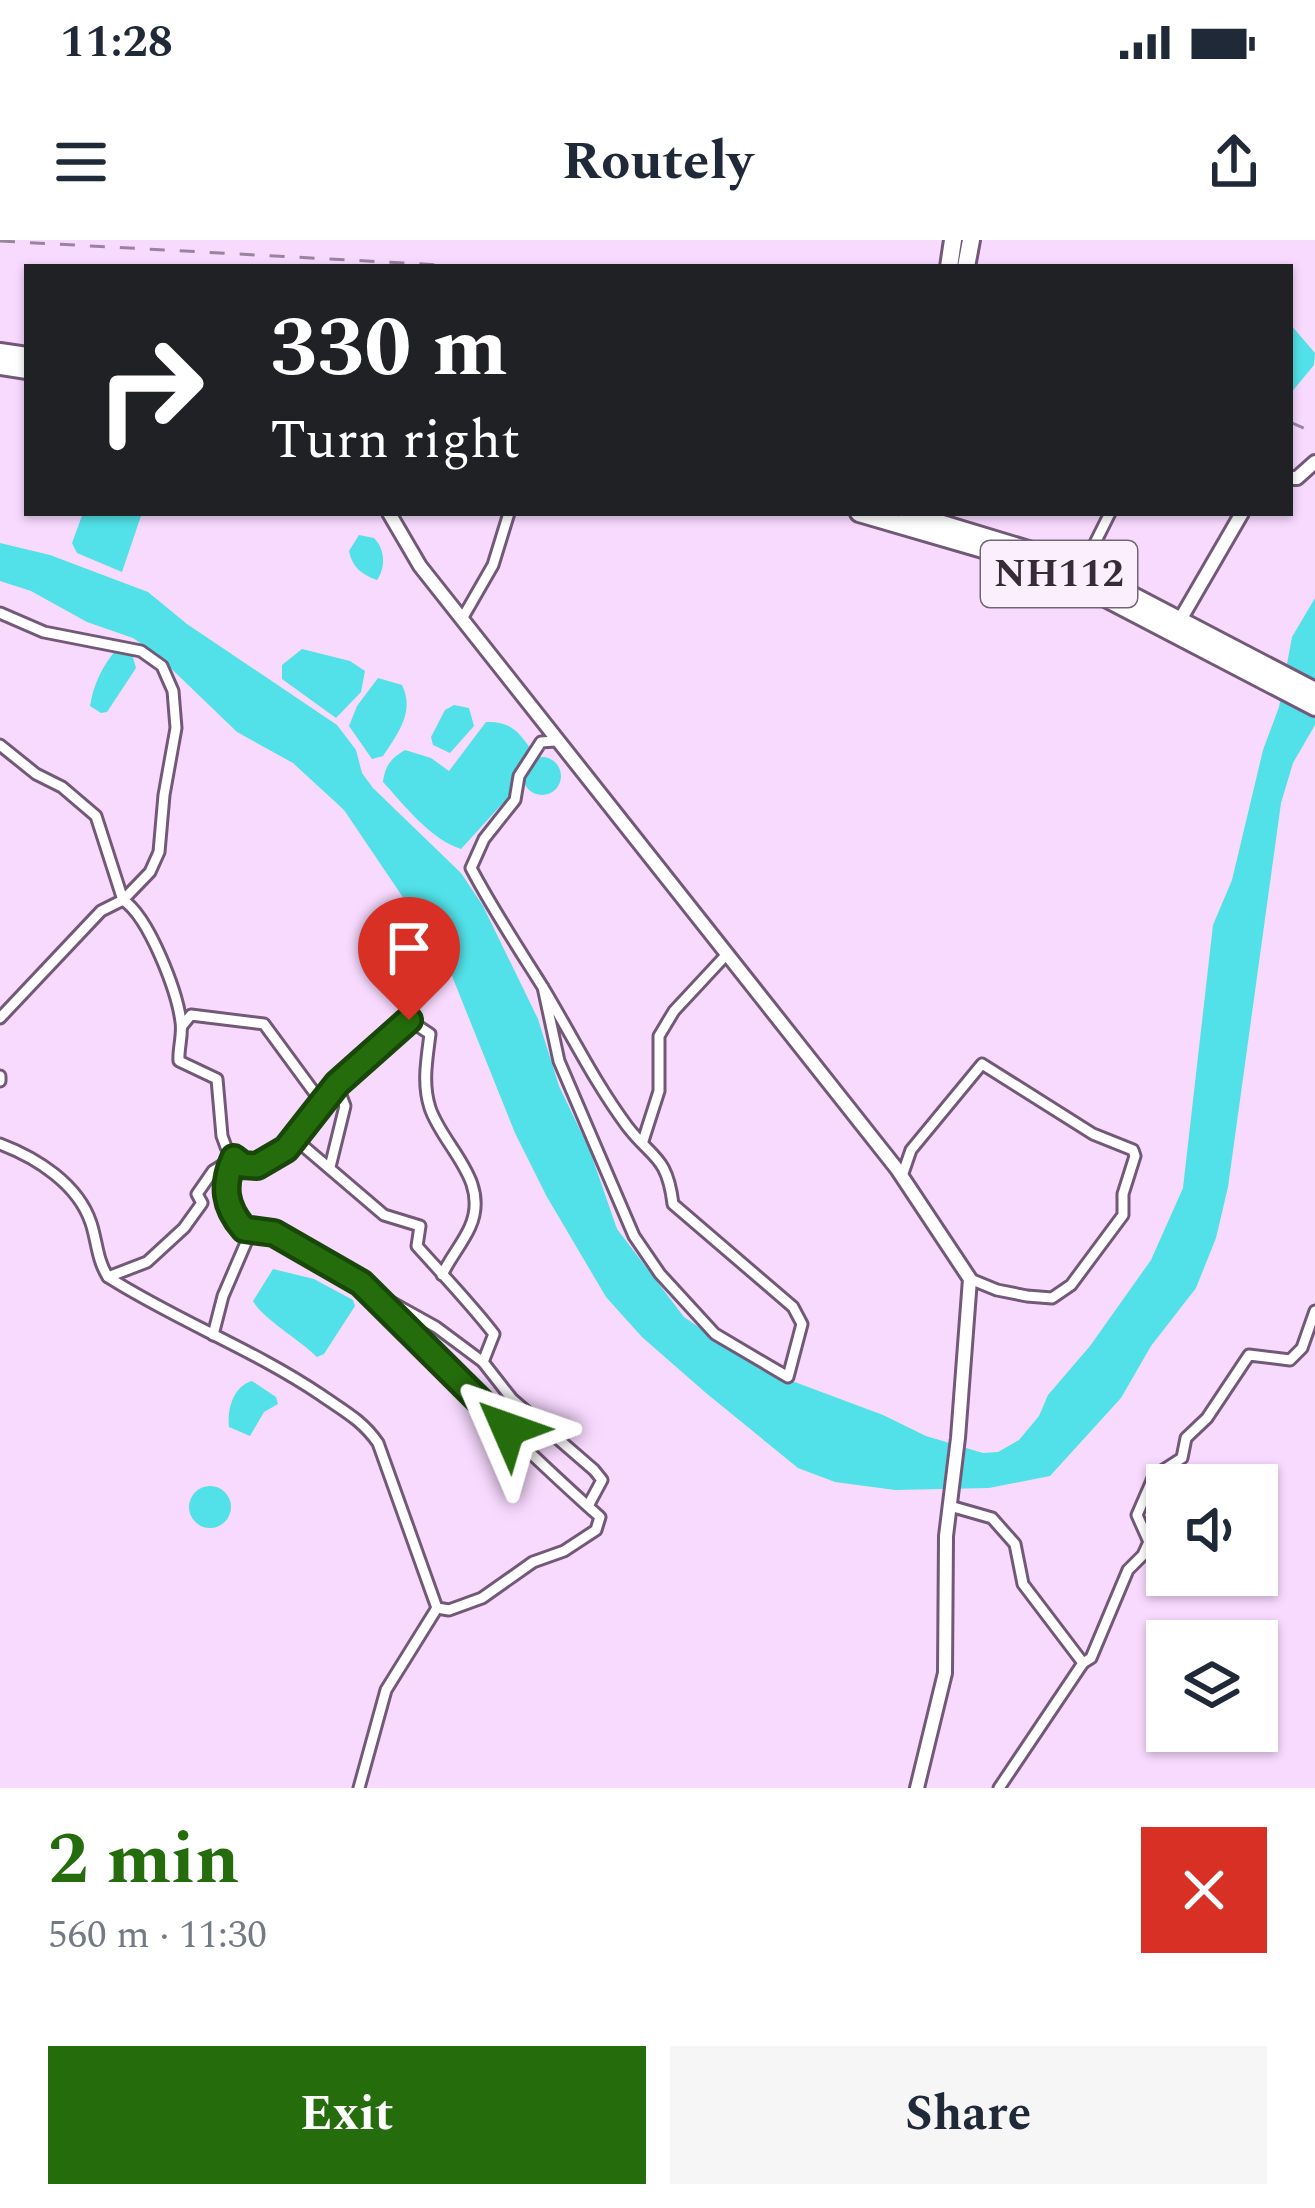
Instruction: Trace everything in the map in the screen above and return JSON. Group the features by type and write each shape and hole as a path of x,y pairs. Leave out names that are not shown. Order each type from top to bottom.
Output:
{"highway":[{"name":"NH112","path":"869,516 1048,568 1248,665 1315,691"},
{"name":"NH112","path":"915,516 1082,569 1180,620 1315,707"}],"street":[{"path":"391,516 420,566 555,741 902,1176 970,1279 998,1290 1052,1298 1071,1285 1124,1215 1123,1194 1133,1150 1093,1134 982,1064 910,1150 902,1176"},
{"path":"462,620 493,565 508,516"},
{"path":"1082,569 1108,516"},
{"path":"1180,620 1240,516"},
{"path":"0,613 44,632 140,651 162,666 173,691 176,728 160,852 150,872 123,900 101,911 0,1018"},
{"path":"542,987 565,1076 634,1237 660,1274 715,1334 788,1377 802,1324 793,1307 673,1204 670,1181 658,1155 628,1128 471,868 484,839 515,800 519,776 531,753 541,742 555,741"},
{"path":"0,746 96,817 123,900 145,923 182,1025 178,1061 217,1079 222,1136 243,1165 257,1166 296,1139 337,1084 409,1020 430,1034 425,1064 429,1104 443,1136 467,1166 472,1185 472,1224 442,1275"},
{"path":"643,1141 659,1091 659,1036 674,1011 727,954"},
{"path":"182,1025 191,1015 263,1024 322,1103"},
{"path":"330,1167 345,1106 337,1084"},
{"path":"296,1139 384,1215 420,1226 417,1246 494,1334 483,1362"},
{"path":"0,1144 33,1160 76,1193 108,1277 285,1370 362,1421 378,1443 437,1608"},
{"path":"213,1335 248,1238 233,1216 225,1188 234,1158"},
{"path":"108,1277 147,1262 184,1228 202,1203 196,1194 200,1184 234,1158"},
{"path":"244,1229 287,1239 436,1327 483,1362 512,1400 602,1480 588,1506"},
{"path":"917,1788 945,1673 946,1536 970,1279"},
{"path":"373,1293 437,1363 600,1516 596,1530 564,1551 533,1562 482,1598 448,1610 437,1608"},
{"path":"999,1788 1091,1658 1127,1570 1143,1555 1149,1542 1137,1515 1154,1476 1182,1458 1186,1438 1207,1418 1249,1355 1290,1360 1302,1348 1315,1311"},
{"path":"951,1505 992,1518 1015,1544 1023,1584 1083,1664"},
{"path":"359,1788 386,1690 437,1608"}],"shaded area":[{"path":"1293,327 1315,353 1314,365 1293,390"},
{"path":"82,516 141,516 122,572 77,553 72,543"},
{"path":"359,535 374,538 380,547 383,564 377,580 359,570 350,557"},
{"path":"0,543 50,555 148,592 187,624 337,725 356,750 362,773 373,788 461,873 483,906 538,1019 559,1086 590,1151 617,1229 684,1317 760,1369 926,1436 983,1453 998,1452 1019,1440 1039,1416 1048,1395 1090,1346 1151,1260 1183,1188 1213,925 1232,880 1263,750 1279,707 1292,637 1315,598 1315,725 1293,763 1281,803 1228,1187 1216,1238 1196,1288 1151,1346 1121,1398 1050,1476 989,1488 895,1490 835,1482 798,1468 642,1337 606,1297 515,1133 446,961 344,810 293,763 237,732 155,653 133,638 0,581"},
{"path":"302,649 350,661 365,671 361,692 336,718 282,679 282,665"},
{"path":"116,650 132,654 136,668 107,712 101,713 90,706 91,699 102,669"},
{"path":"378,678 402,685 407,704 394,739 383,756 372,759 349,726"},
{"path":"454,705 469,708 474,726 450,753 433,745 431,737 445,710"},
{"path":"486,722 512,728 530,748 513,792 461,849 419,821 383,782 384,776 389,763 405,750 431,758 449,771"},
{"path":"542,757 555,763 561,776 555,789 542,795 529,789 523,776 529,763"},
{"path":"273,1269 314,1279 353,1300 355,1306 324,1354 317,1357 253,1301"},
{"path":"252,1381 276,1397 278,1404 264,1412 250,1436 229,1427 229,1420 236,1393"},
{"path":"210,1486 225,1492 231,1507 225,1522 210,1528 195,1522 189,1507 195,1492"}],"railway":[{"path":"0,241 422,264"},
{"path":"1293,423 1315,433"}],"route":[{"path":"409,1020 337,1084 286,1149 257,1166 243,1165 234,1158 225,1188 233,1216 244,1229 274,1233 361,1283 508,1429"}]}
